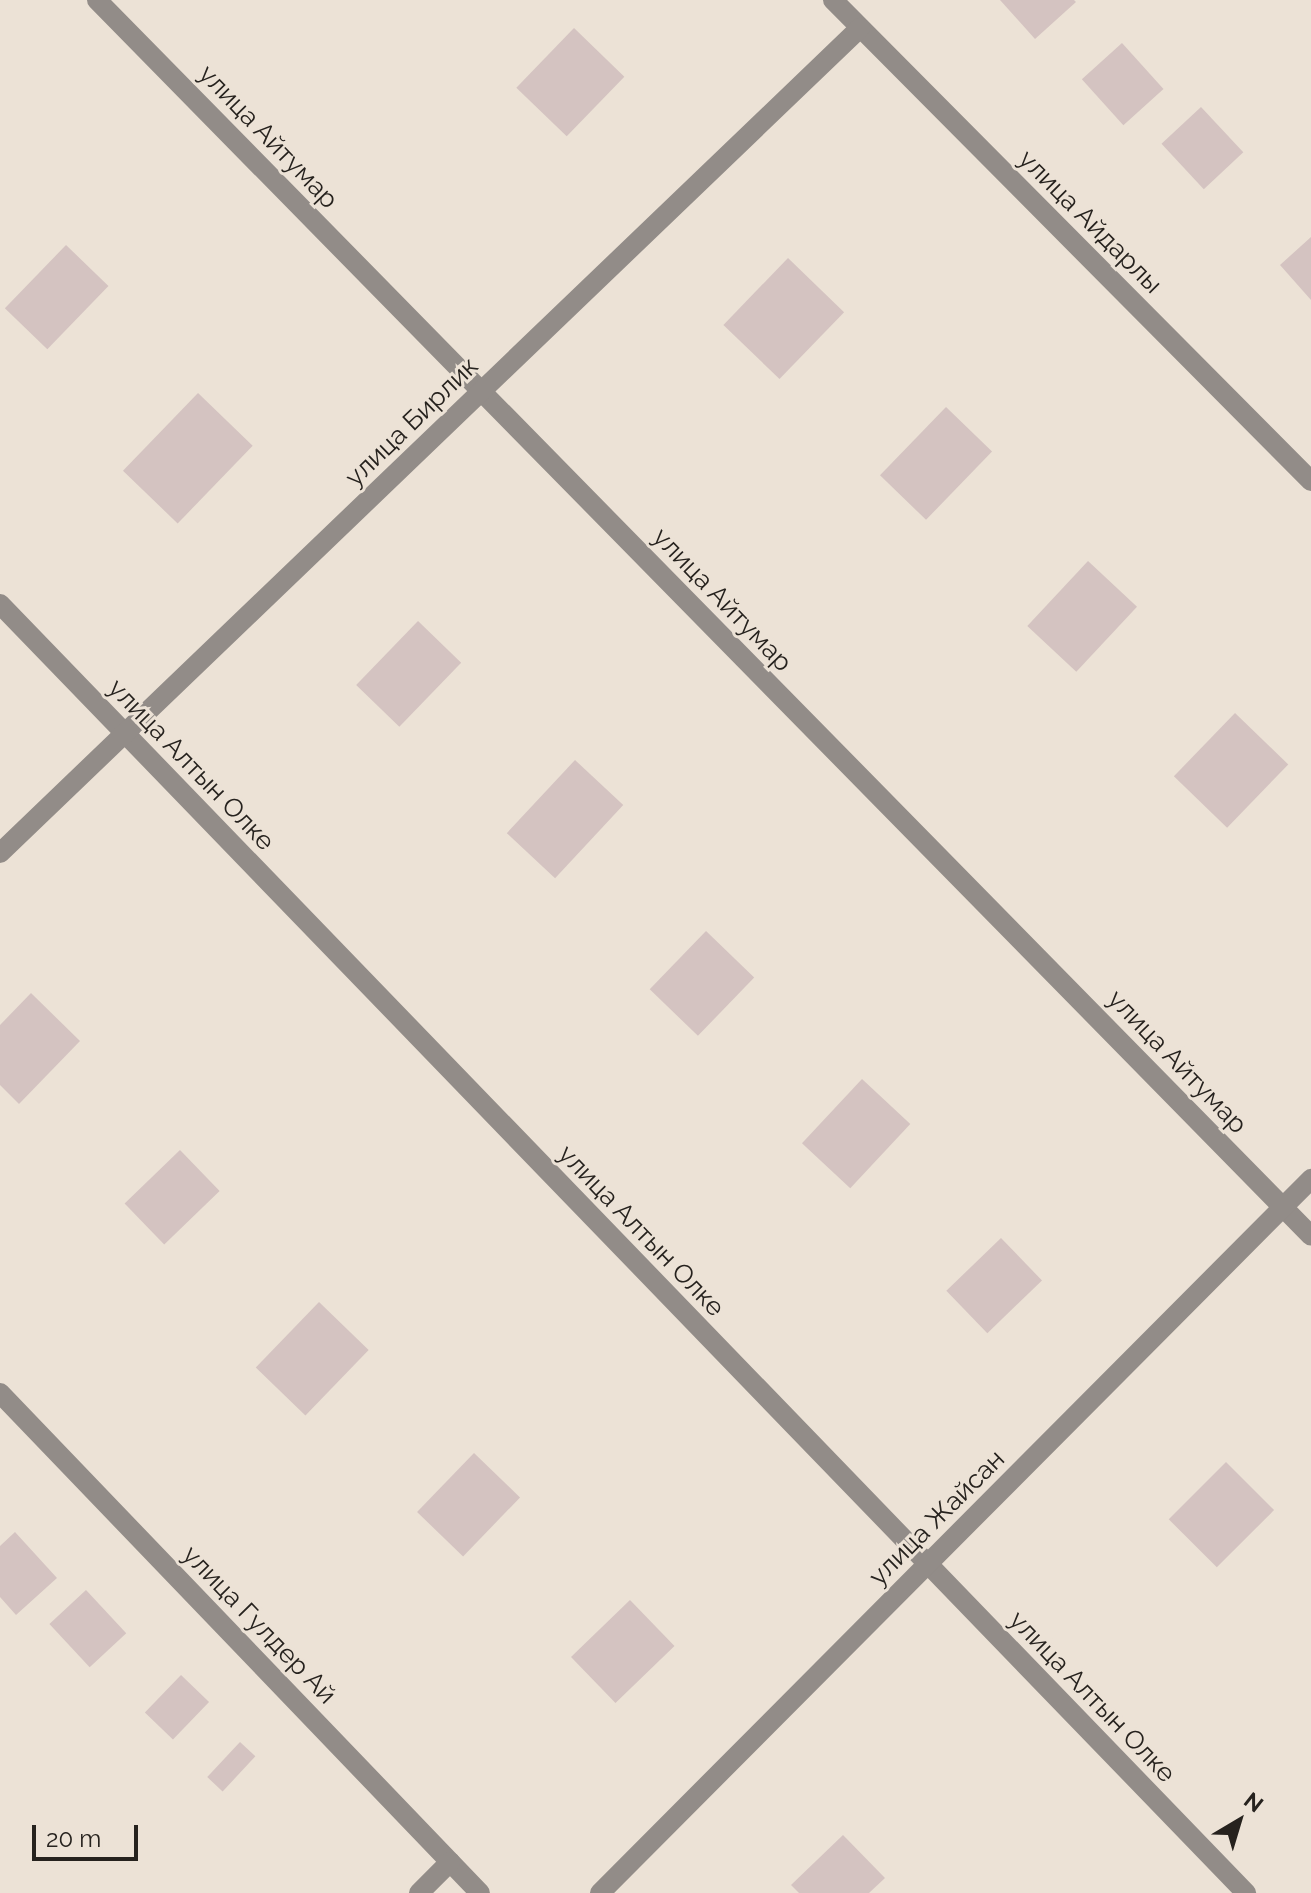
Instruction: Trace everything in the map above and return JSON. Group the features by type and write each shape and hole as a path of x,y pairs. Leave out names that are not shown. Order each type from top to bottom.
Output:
{"street":[{"name":"улица Айтумар","path":"97,0 1311,1236"},
{"name":"улица Айдарлы","path":"833,0 1311,481"},
{"name":"улица Бирлик","path":"0,853 860,28"},
{"name":"улица Алтын Олке","path":"0,604 1246,1893"},
{"name":"улица Жайсан","path":"600,1893 1311,1179"},
{"name":"улица Гулдер Ай","path":"0,1393 480,1893"},
{"path":"419,1893 450,1862"}],"building":[{"path":"1000,0 1074,0 1076,2 1035,39"},
{"path":"574,28 624,77 567,136 516,88"},
{"path":"1122,43 1163,89 1123,125 1082,79"},
{"path":"1201,107 1243,152 1204,189 1162,144"},
{"path":"1311,237 1311,300 1280,265"},
{"path":"66,245 108,286 47,349 5,308"},
{"path":"788,258 844,312 780,379 723,325"},
{"path":"198,393 253,446 178,523 123,471"},
{"path":"946,407 992,451 926,520 880,475"},
{"path":"1088,561 1137,607 1076,672 1027,626"},
{"path":"418,621 461,663 399,727 356,685"},
{"path":"1235,713 1288,764 1227,828 1174,776"},
{"path":"575,760 623,805 555,878 507,833"},
{"path":"706,931 754,978 698,1036 650,989"},
{"path":"31,993 80,1041 19,1104 0,1085 0,1025"},
{"path":"862,1079 910,1124 850,1188 802,1143"},
{"path":"180,1150 220,1191 164,1244 125,1203"},
{"path":"1001,1238 1042,1280 987,1333 946,1291"},
{"path":"319,1302 369,1350 305,1415 256,1367"},
{"path":"474,1453 520,1497 463,1556 417,1512"},
{"path":"1226,1462 1274,1510 1217,1567 1169,1519"},
{"path":"15,1532 57,1578 16,1615 0,1597 0,1546"},
{"path":"86,1590 126,1633 90,1667 49,1624"},
{"path":"630,1600 674,1646 615,1703 571,1657"},
{"path":"181,1675 209,1702 173,1739 145,1712"},
{"path":"240,1742 255,1756 223,1791 207,1777"},
{"path":"843,1835 885,1878 869,1893 799,1893 791,1885"}]}
